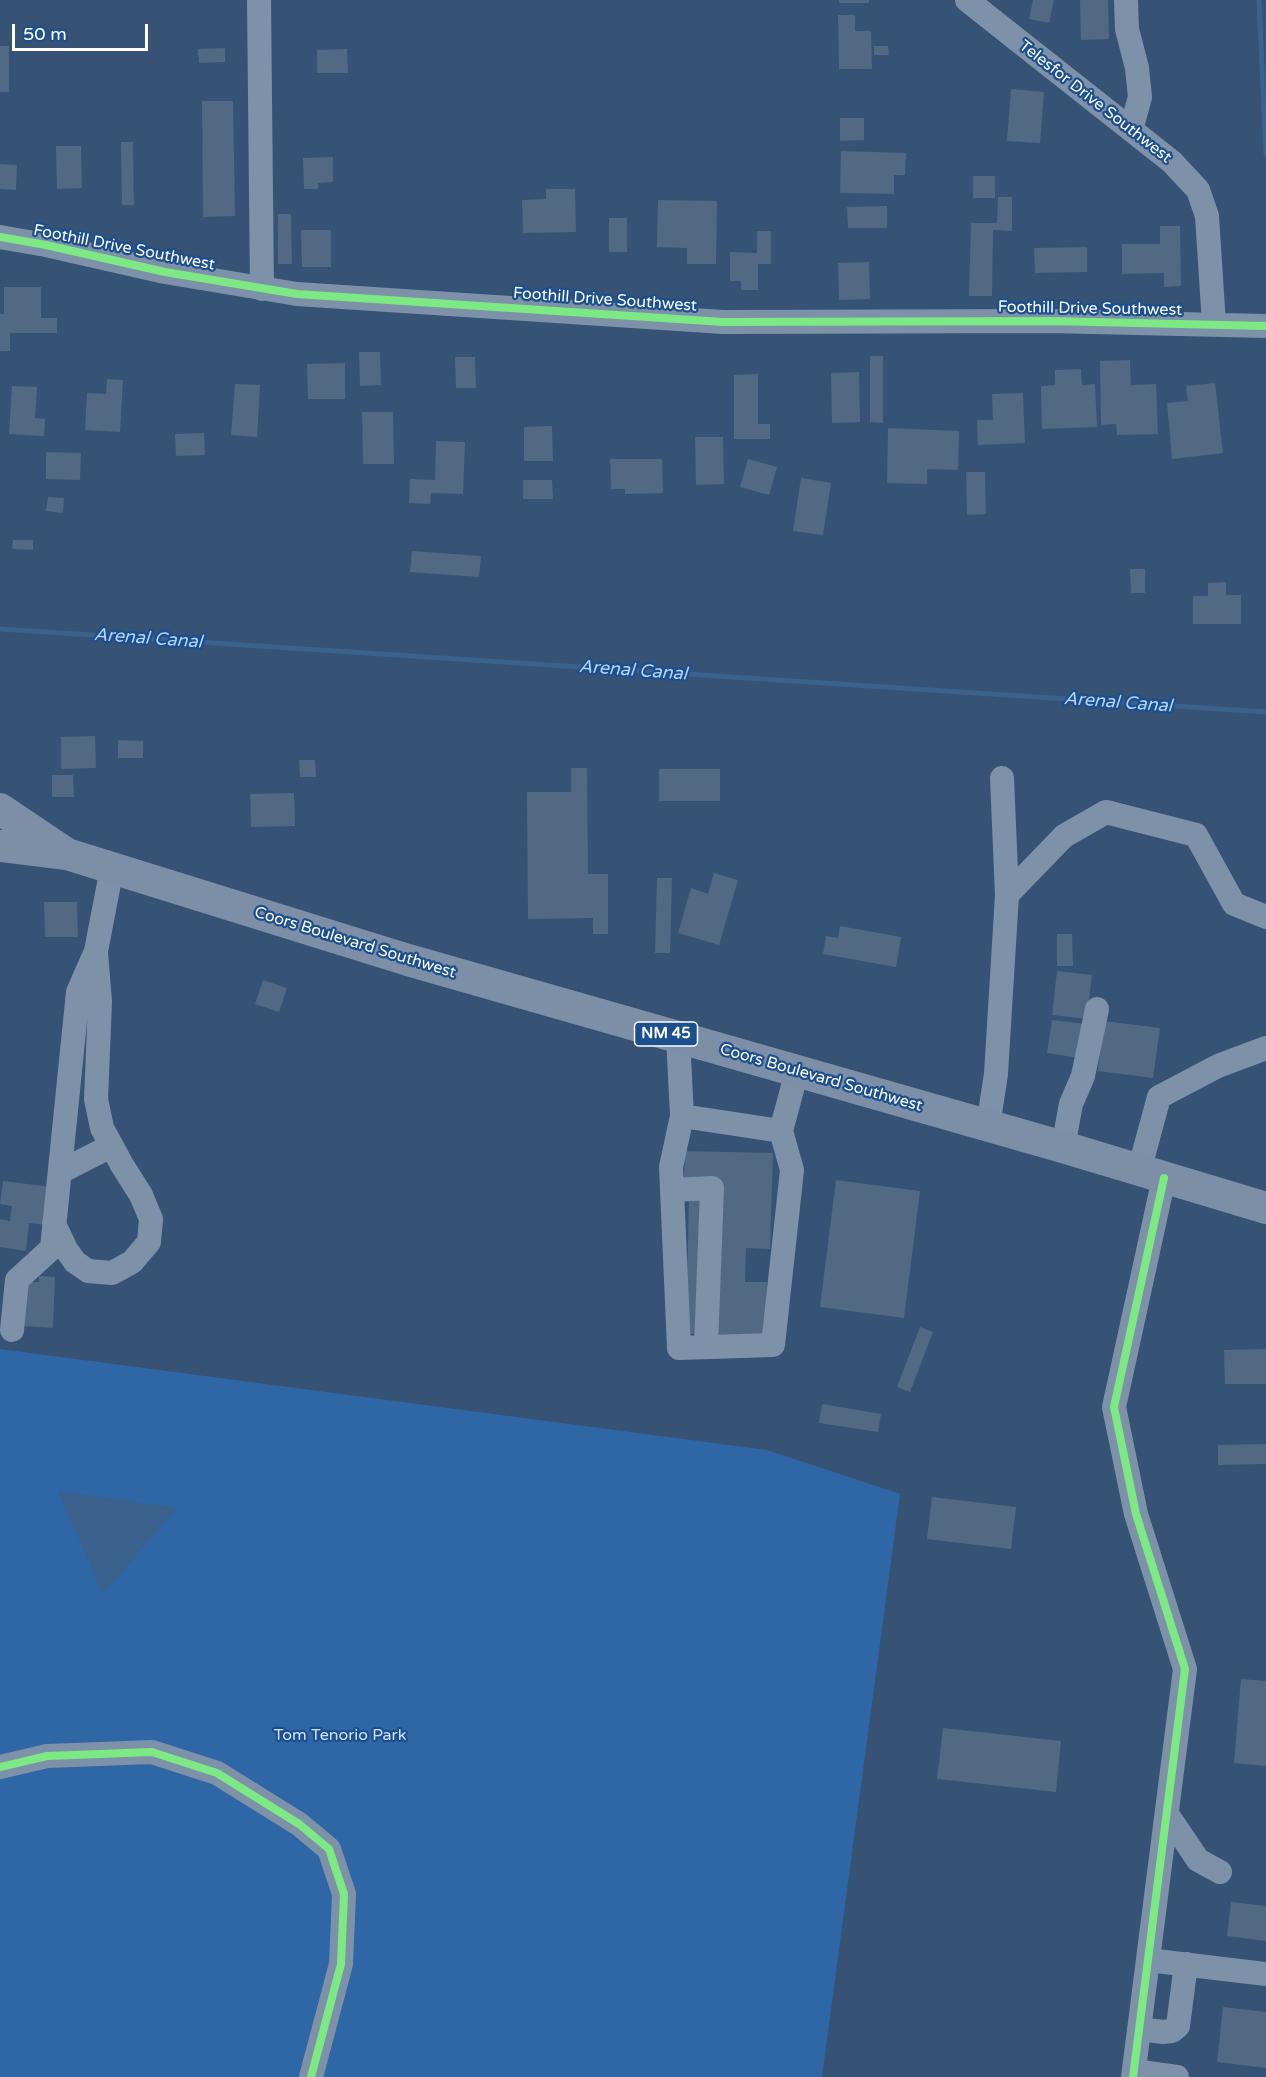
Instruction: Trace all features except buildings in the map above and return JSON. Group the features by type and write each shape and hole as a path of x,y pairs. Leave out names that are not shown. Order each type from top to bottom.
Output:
{"main road":[{"name":"Coors Boulevard Southwest","path":"0,809 67,854"},
{"name":"Coors Boulevard Southwest","path":"0,846 67,854 408,960 1063,1147 1266,1208"}],"street":[{"path":"259,0 262,289"},
{"name":"Telesfor Drive Southwest","path":"967,0 1172,162 1198,190 1208,216 1214,324"},
{"path":"1126,0 1127,29 1137,68 1140,97 1131,130"},
{"name":"Foothill Drive Southwest","path":"0,237 165,272 297,294 723,322 1026,321 1266,326"},
{"path":"988,1126 996,1074 1007,895 1002,778"},
{"path":"1007,895 1064,836 1106,812 1197,836 1234,904 1266,917"},
{"path":"12,1329 17,1280 52,1248 78,992 96,951 112,868"},
{"path":"54,1224 75,1262 88,1271 112,1273 132,1262 149,1242 151,1218 141,1195 102,1128 96,1100 100,1002 96,951"},
{"path":"1063,1147 1071,1104 1083,1077 1097,1009"},
{"path":"678,1037 682,1116 671,1167 679,1348 773,1345 792,1170 781,1131 797,1071"},
{"path":"1177,2077 1134,2074 1185,1669 1136,1514 1114,1407 1152,1174 1159,1097 1218,1066 1266,1048"},
{"path":"682,1116 781,1131"},
{"path":"60,1172 111,1146"},
{"path":"673,1190 712,1188 706,1347"},
{"path":"0,1767 47,1756 152,1752 217,1773 299,1824 329,1849 344,1894 341,1964 311,2077"},
{"path":"1167,1814 1198,1860 1220,1872"},
{"path":"1148,1960 1266,1974"},
{"path":"1140,2029 1163,2032 1172,2031 1178,2026 1186,1964"}],"green space":[{"name":"Tom Tenorio Park","path":"0,1349 767,1450 900,1494 822,2077 0,2077"}],"shaded area":[{"path":"58,1491 177,1508 103,1594"}],"waterway":[{"path":"1259,0 1266,154"},
{"name":"Arenal Canal","path":"0,629 1266,712"}],"cycle path":[{"path":"0,237 165,272 297,294 723,322 1050,321 1266,326"},
{"path":"1133,2077 1185,1669 1136,1514 1114,1407 1164,1178"},
{"path":"0,1767 47,1756 152,1752 217,1773 299,1824 329,1849 344,1894 341,1964 311,2077"}]}
